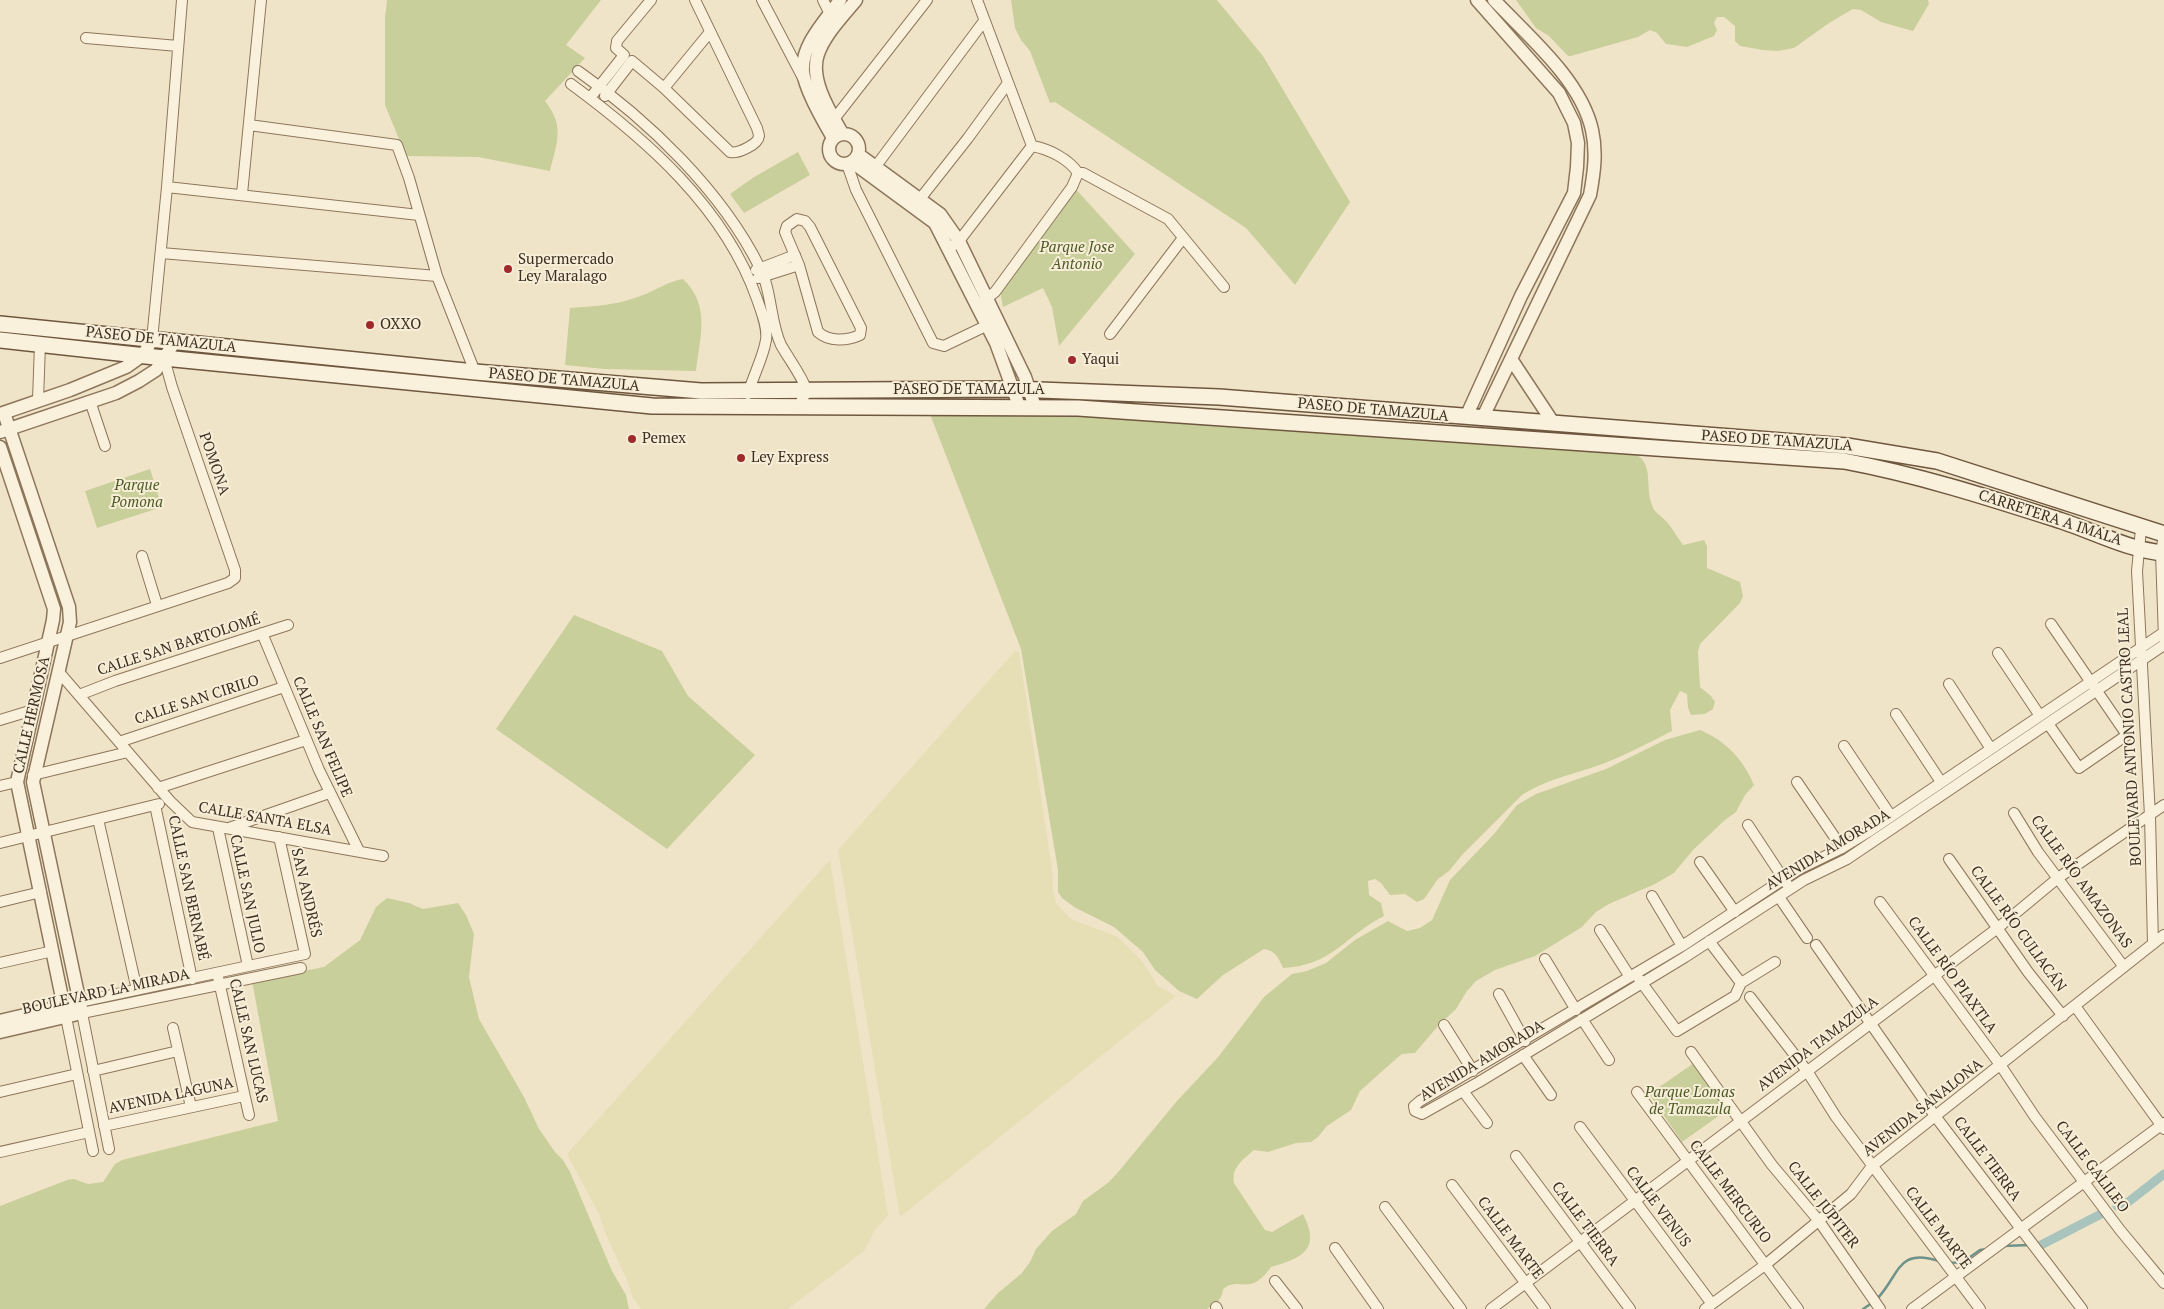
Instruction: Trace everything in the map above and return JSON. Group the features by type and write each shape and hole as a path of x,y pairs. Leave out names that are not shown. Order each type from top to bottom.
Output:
{"main road":[{"name":"PASEO DE TAMAZULA","path":"0,324 174,343 661,389 701,391 1014,389 1219,397 1847,446 1937,461"},
{"name":"PASEO DE TAMAZULA","path":"0,340 612,403 745,407 1019,406 1123,410 1436,434 1844,461 1936,482"},
{"path":"429,383 430,367"},
{"path":"612,403 623,396 661,389"},
{"name":"CARRETERA A IMALA","path":"1937,461 2164,534"},
{"name":"CARRETERA A IMALA","path":"1936,482 2074,525 2138,548 2162,553"}],"street":[{"path":"2,413 70,390 126,366 143,355 152,340 182,0"},
{"path":"242,194 260,0"},
{"path":"651,0 617,41 616,48 664,88 730,152 738,152 757,140 759,136 757,128 695,0"},
{"path":"762,0 804,81 834,130 856,139 859,148 852,160 856,190 933,343 944,346 992,323"},
{"path":"823,0 830,14"},
{"path":"804,81 803,63 810,42 840,0"},
{"path":"834,130 818,82 816,63 826,40 856,0"},
{"path":"917,202 876,166 852,160 837,163 830,156 828,147 834,130 927,0"},
{"path":"976,0 1032,146"},
{"path":"1466,417 1501,338 1547,243 1574,193 1578,151 1574,123 1559,93 1477,0"},
{"path":"1482,418 1590,194 1594,173 1592,129 1575,89 1556,65 1494,0"},
{"path":"1497,22 1505,12"},
{"path":"876,166 984,21"},
{"path":"664,88 710,32"},
{"path":"86,38 178,46"},
{"path":"594,101 628,58"},
{"path":"578,71 604,89 643,122 716,200 734,223 762,272 781,344 799,371 807,391 798,407"},
{"path":"917,202 968,138 1008,83"},
{"path":"571,84 642,141 706,209 723,231 749,278 762,314 766,340 745,407"},
{"path":"249,125 397,146 437,276 476,372"},
{"path":"1032,146 1042,148 1068,161 1078,173 1083,173 1165,216 1224,287"},
{"path":"954,245 1032,146"},
{"path":"852,160 917,202 940,214 992,323 1030,390 1036,407"},
{"path":"982,302 995,292 1072,187 1078,173"},
{"path":"167,187 419,215"},
{"path":"706,209 714,208 716,200"},
{"path":"799,219 805,221 810,227 861,328 860,335 854,338 829,339 818,332 797,260 785,232 788,226 799,219"},
{"path":"723,231 726,225 734,223"},
{"path":"1110,334 1183,238"},
{"path":"1547,243 1562,252"},
{"path":"160,253 437,276"},
{"path":"749,278 797,260"},
{"path":"762,314 773,311"},
{"path":"992,323 996,343 1019,406"},
{"path":"5,430 116,393 156,370 174,343"},
{"path":"38,400 40,344"},
{"path":"763,346 781,344"},
{"name":"POMONA","path":"157,605 228,583 235,578 235,570 172,387 164,358"},
{"path":"1511,359 1554,424"},
{"path":"90,402 105,446"},
{"name":"CALLE HERMOSA","path":"2,413 5,430 65,591 69,607 70,622 33,775 33,790 109,1149"},
{"name":"CALLE HERMOSA","path":"0,447 54,609 18,782 93,1151"},
{"name":"BOULEVARD ANTONIO CASTRO LEAL","path":"2141,528 2137,571 2150,816 2153,944"},
{"path":"2164,534 2162,553 2164,650"},
{"path":"0,658 157,605 142,556"},
{"path":"2049,725 2079,768 2127,735 2051,624"},
{"name":"CALLE SAN BARTOLOMÉ","path":"79,695 115,681 288,625"},
{"name":"CALLE SAN FELIPE","path":"262,633 329,793 359,851"},
{"name":"AVENIDA AMORADA","path":"2163,633 1842,848 1799,869 1682,946 1525,1041 1420,1101 1414,1106 1415,1111 1422,1114 1491,1075 1710,941 1804,880 1847,859 2164,646"},
{"path":"1998,653 2040,716"},
{"path":"2109,668 2115,678"},
{"name":"CALLE SANTA ELSA","path":"58,671 158,788 192,822 383,856"},
{"path":"1949,684 1990,749"},
{"name":"CALLE SAN CIRILO","path":"119,742 284,687"},
{"path":"0,720 33,710"},
{"path":"1896,714 1941,782"},
{"path":"158,788 306,740"},
{"path":"1844,746 1891,816"},
{"path":"33,775 128,752"},
{"path":"0,786 18,782"},
{"path":"1797,782 1842,848"},
{"path":"222,828 329,793"},
{"path":"0,843 170,801"},
{"path":"1909,804 1916,814"},
{"name":"CALLE SAN BERNABÉ","path":"154,805 192,978"},
{"name":"AVENIDA TAMAZULA","path":"1491,1309 1999,927 2058,878 2164,805"},
{"name":"CALLE RÍO AMAZONAS","path":"2014,813 2058,878 2124,967"},
{"path":"98,820 137,990"},
{"path":"1748,825 1790,889"},
{"name":"CALLE SAN JULIO","path":"222,828 248,966"},
{"name":"SAN ANDRÉS","path":"279,838 305,954"},
{"name":"CALLE RÍO CULIACÁN","path":"1949,859 1999,927 2028,972 2063,1016"},
{"path":"1700,862 1735,912"},
{"path":"0,902 41,892"},
{"path":"1652,896 1682,946"},
{"path":"1779,897 1807,938"},
{"name":"CALLE RÍO PIAXTLA","path":"1880,902 2001,1066"},
{"path":"1600,930 1632,976 1642,983 1677,1030 1735,996 1741,983 1775,962"},
{"name":"AVENIDA SANALONA","path":"1708,1306 1765,1264 1851,1194 1872,1166 2001,1066 2164,935"},
{"path":"1710,941 1741,983"},
{"name":"CALLE TIERRA","path":"1816,946 1935,1116 2082,1309"},
{"path":"0,964 53,951"},
{"name":"BOULEVARD LA MIRADA","path":"80,1008 137,990 305,954"},
{"path":"1545,959 1576,1010"},
{"name":"BOULEVARD LA MIRADA","path":"0,1021 220,984 301,968"},
{"name":"CALLE SAN LUCAS","path":"217,973 249,1115"},
{"path":"1499,994 1525,1041"},
{"name":"CALLE MARTE","path":"1750,996 1807,1071 1836,1117 1872,1166 1980,1309"},
{"path":"1912,1309 2163,1126 2075,1006"},
{"name":"BOULEVARD LA MIRADA","path":"0,1032 65,1011"},
{"path":"1582,1019 1609,1060"},
{"path":"1444,1025 1472,1072"},
{"path":"173,1028 191,1107"},
{"path":"93,1072 178,1051"},
{"name":"CALLE JÚPITER","path":"1691,1052 1772,1165 1819,1221 1880,1309"},
{"path":"1524,1055 1551,1096"},
{"path":"1485,1064 1491,1075"},
{"name":"CALLE GALILEO","path":"2001,1066 2035,1117 2086,1182 2120,1230 2164,1283"},
{"path":"0,1092 78,1074"},
{"path":"1463,1091 1487,1123"},
{"name":"CALLE MERCURIO","path":"1637,1092 1798,1309"},
{"name":"AVENIDA LAGUNA","path":"104,1126 244,1096"},
{"name":"CALLE VENUS","path":"1580,1127 1635,1200 1708,1306"},
{"path":"0,1152 89,1132"},
{"name":"CALLE TIERRA","path":"1516,1156 1630,1309"},
{"name":"CALLE MARTE","path":"1452,1185 1545,1309"},
{"path":"1385,1207 1461,1309"},
{"path":"1334,1248 1378,1309"},
{"path":"1275,1281 1297,1309"}],"shaded area":[{"path":"1015,651 1019,652 1056,903 1071,919 1118,937 1142,961 1158,986 1176,996 900,1217 838,850"},
{"path":"830,860 888,1215 875,1230 864,1251 788,1309 641,1309 632,1296 628,1282 606,1235 599,1214 567,1154"}],"green space":[{"path":"387,0 601,0 566,45 585,58 545,101 555,118 558,134 550,171 478,157 406,156 385,105 385,18"},
{"path":"1011,0 1217,0 1263,56 1350,202 1295,285 1246,228 1055,102 1050,103 1030,51 1021,40 1015,28"},
{"path":"1516,0 1928,0 1929,4 1913,31 1881,22 1861,10 1853,9 1829,23 1794,48 1778,51 1740,46 1735,41 1735,26 1724,17 1717,17 1714,23 1717,30 1714,36 1687,47 1666,44 1657,33 1650,30 1638,37 1568,56 1549,36 1536,28"},
{"path":"798,152 810,175 744,213 730,194 754,177"},
{"name":"Parque Jose Antonio","path":"1073,186 1135,254 1059,346 1052,307 1043,288 1003,307 1000,291"},
{"path":"683,279 692,289 700,311 701,334 696,371 604,369 565,365 570,308 625,301"},
{"path":"928,409 1037,409 1631,451 1639,456 1647,468 1653,508 1665,520 1683,545 1704,540 1707,546 1707,568 1740,582 1743,596 1740,603 1700,644 1698,652 1700,687 1715,702 1713,709 1705,714 1691,715 1688,708 1687,694 1680,691 1670,710 1672,731 1614,759 1552,780 1522,795 1462,855 1449,871 1438,879 1424,899 1417,902 1405,894 1390,895 1381,883 1375,879 1368,881 1369,895 1381,903 1384,916 1338,948 1314,962 1283,968 1276,955 1264,949 1223,975 1197,999 1179,991 1155,970 1143,952 1114,927 1074,907 1062,898 1058,892 1058,870 1021,649"},
{"name":"Parque Pomona","path":"150,469 162,507 97,528 85,491"},
{"path":"574,615 662,651 688,696 755,755 667,849 496,729"},
{"path":"1700,730 1726,745 1733,752 1745,767 1754,785 1745,795 1736,812 1693,850 1674,873 1655,884 1609,904 1596,912 1582,927 1535,956 1495,970 1476,981 1467,991 1456,1009 1438,1026 1415,1053 1402,1054 1397,1058 1360,1091 1351,1110 1327,1126 1311,1142 1296,1143 1268,1152 1254,1150 1239,1164 1234,1172 1234,1183 1265,1230 1272,1232 1303,1214 1310,1236 1306,1250 1300,1256 1271,1267 1257,1282 1229,1285 1223,1289 1218,1301 1207,1309 984,1309 998,1293 1021,1274 1030,1262 1036,1249 1052,1231 1076,1214 1083,1201 1109,1182 1177,1101 1219,1056 1264,997 1292,974 1307,971 1326,963 1355,940 1388,921 1407,931 1420,928 1432,920 1450,880 1494,834 1517,805 1536,794 1606,769 1665,740"},
{"path":"387,898 409,903 423,909 458,903 466,915 474,934 469,977 479,1019 524,1097 539,1129 570,1172 612,1271 626,1295 629,1309 0,1309 0,1206 67,1180 74,1179 88,1184 103,1182 115,1164 122,1160 278,1121 252,981 324,967 360,940 376,907"},
{"name":"Parque Lomas de Tamazula","path":"1697,1061 1730,1108 1682,1142 1649,1094"}],"waterway":[{"path":"2117,1206 2127,1203 2164,1174"},
{"path":"2041,1245 2101,1214"},
{"path":"2003,1246 2030,1245"},
{"path":"1949,1263 1963,1262 1980,1250 1987,1249"},
{"path":"1876,1300 1900,1266 1906,1261 1914,1258 1939,1261"},
{"path":"1863,1309 1872,1303"}],"place":[{"name":"Supermercado Ley Maralago","path":"508,269"},
{"name":"OXXO","path":"370,325"},
{"name":"Yaqui","path":"1072,360"},
{"name":"Pemex","path":"632,439"},
{"name":"Ley Express","path":"741,458"}]}
